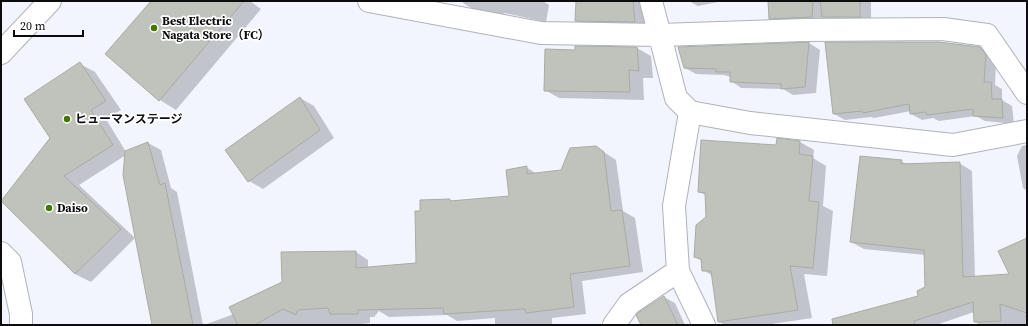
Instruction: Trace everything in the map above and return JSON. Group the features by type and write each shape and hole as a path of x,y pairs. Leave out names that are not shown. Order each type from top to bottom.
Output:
{"main road":[{"path":"1,53 50,1"},
{"path":"369,1 541,33 660,36 804,30 943,29 987,36 1027,93"},
{"path":"651,1 676,98 690,112 750,123 953,145 1027,131"},
{"path":"690,112 674,206 678,271 704,325"},
{"path":"1,253 10,262 21,314 21,325"},
{"path":"614,325 629,304 678,271"}],"building":[{"path":"151,1 244,1 159,101 105,54"},
{"path":"576,1 633,1 635,22 575,21"},
{"path":"768,1 813,1 812,17 769,19"},
{"path":"820,1 860,1 860,17 822,17"},
{"path":"809,42 805,87 781,89 781,84 730,82 730,72 716,72 716,69 684,68 678,47"},
{"path":"825,42 939,42 980,47 986,55 984,82 991,82 992,99 1002,99 1003,118 973,116 973,109 927,115 926,112 910,114 909,104 863,113 862,111 833,114"},
{"path":"575,46 637,47 639,71 629,70 630,92 544,91 545,49 575,50"},
{"path":"80,62 106,101 91,110 113,145 64,176 121,229 75,274 1,201 50,138 24,99"},
{"path":"300,97 320,130 248,182 225,150"},
{"path":"777,138 800,141 799,154 813,156 809,201 819,202 813,268 790,266 798,310 718,322 711,271 702,271 701,259 694,257 696,225 706,217 705,193 698,192 701,140 776,145"},
{"path":"148,142 160,185 165,183 193,325 152,325 123,175 125,151"},
{"path":"596,146 604,152 611,211 622,210 630,266 570,274 574,307 526,313 525,309 444,314 443,308 358,310 358,314 330,314 328,308 298,310 296,315 283,309 255,325 238,325 229,307 282,282 281,252 356,251 356,268 416,263 415,211 420,211 420,200 450,199 450,201 509,196 506,170 527,166 527,174 561,170 570,148"},
{"path":"860,156 902,160 901,164 960,162 963,277 1009,274 998,251 1027,238 1027,313 1000,304 1001,321 974,322 973,302 914,321 915,325 833,325 832,319 918,296 917,291 925,287 924,250 850,242"},
{"path":"664,296 678,325 641,325 636,315"}],"place":[{"name":"Best Electric Nagata Store（FC）","path":"154,28"},
{"name":"ヒューマンステージ","path":"67,119"},
{"name":"Daiso","path":"49,208"}]}
